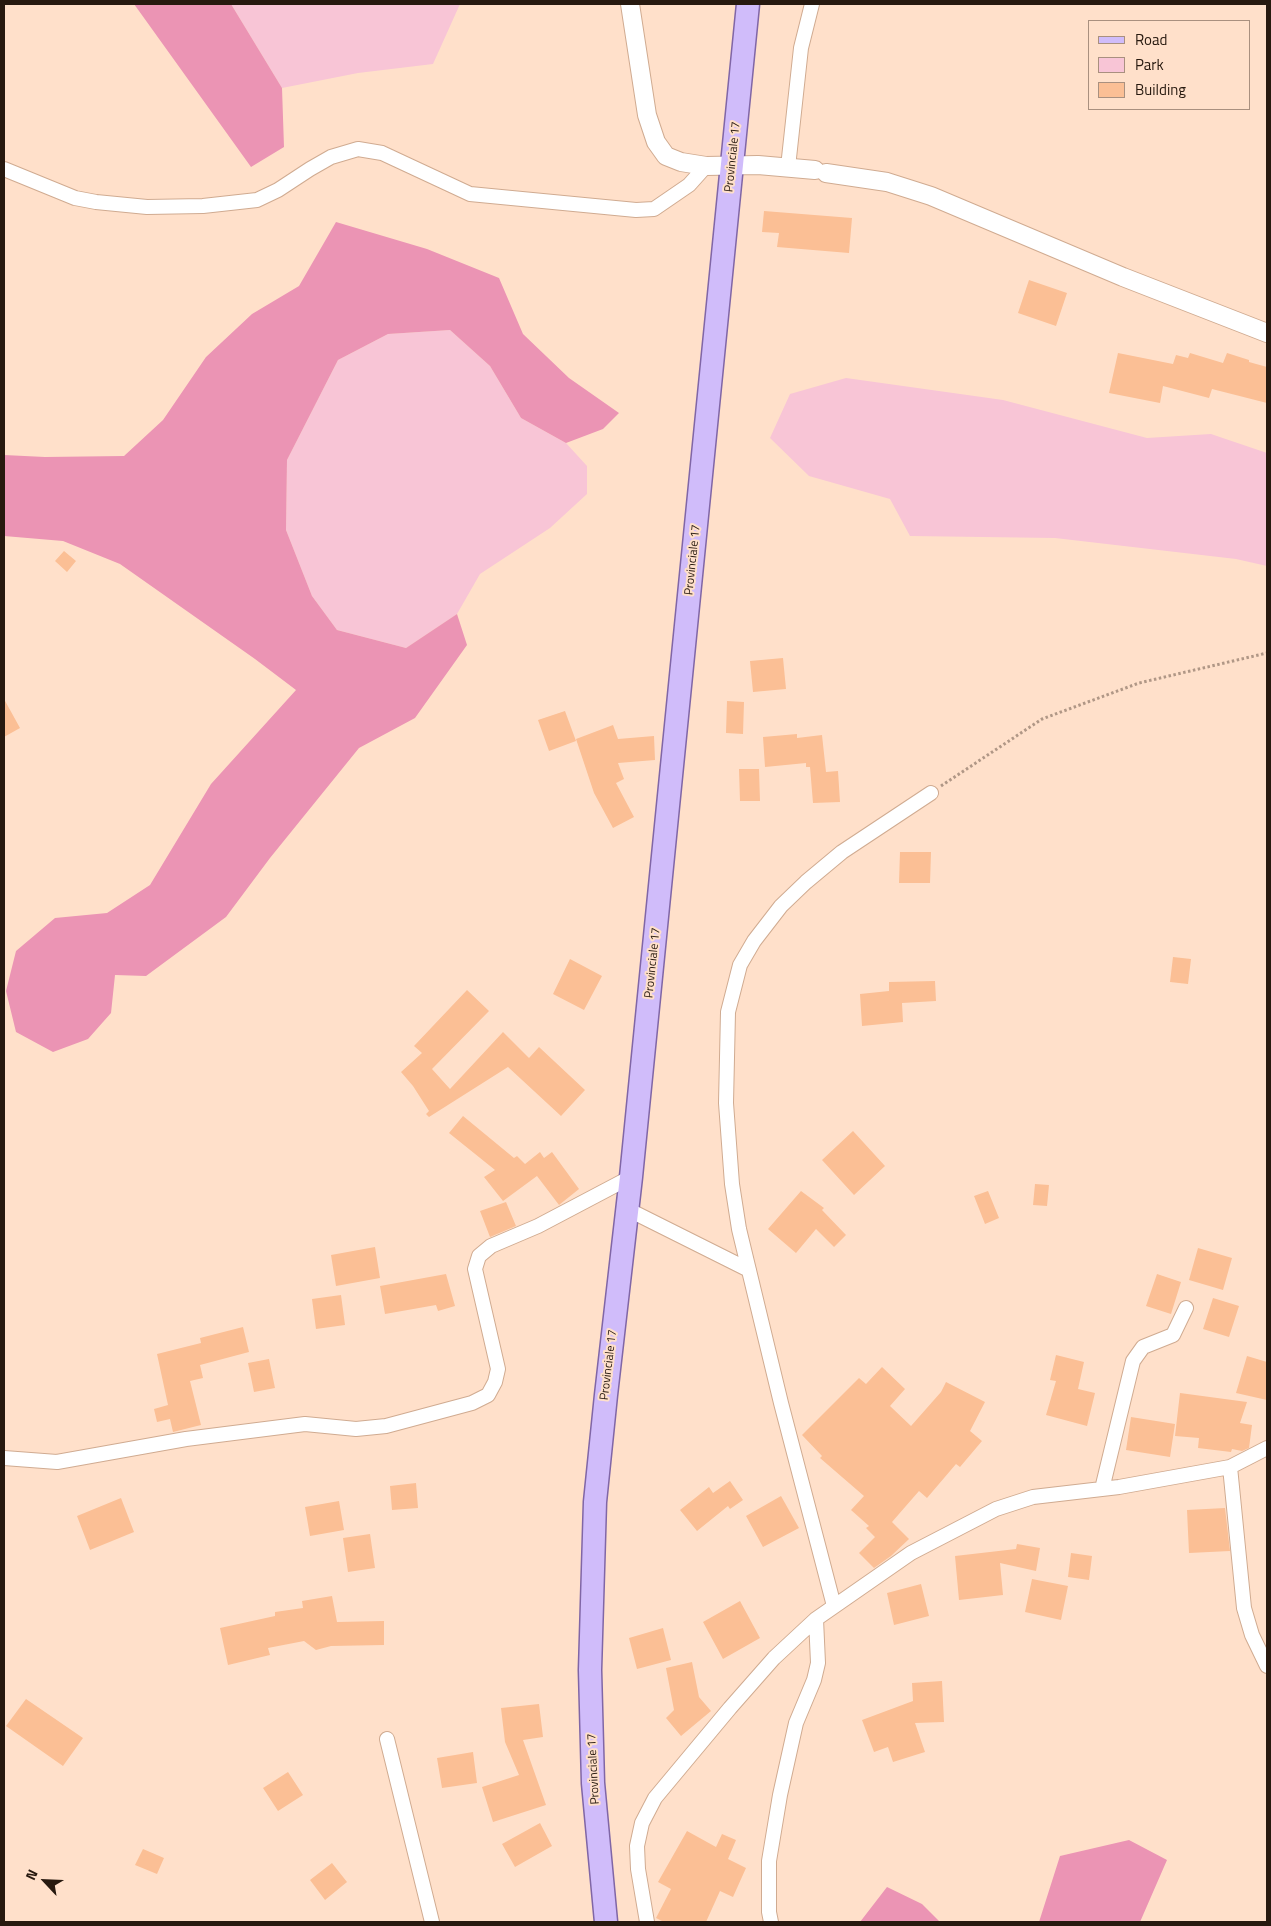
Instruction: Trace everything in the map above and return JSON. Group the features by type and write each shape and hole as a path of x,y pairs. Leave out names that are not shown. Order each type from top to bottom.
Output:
{"main road":[{"name":"Provinciale 17","path":"606,1922 593,1783 590,1670 596,1502 632,1177 748,4"}],"street":[{"path":"630,4 647,115 656,142 666,156 681,162 706,166 788,167 887,182 931,196 1123,277 1267,333"},
{"path":"788,167 801,48 812,4"},
{"path":"4,170 75,198 96,202 147,207 203,206 256,200 278,190 331,158 358,149 382,153 459,190 476,195 636,210 654,209 689,185 706,166"},
{"path":"834,1606 810,1520 749,1270 732,1184 726,1104 728,1012 740,965 754,941 781,906 842,852 931,793"},
{"path":"4,1458 57,1462 186,1439 288,1426 312,1424 356,1429 386,1426 472,1402 488,1395 495,1382 498,1368 475,1269 479,1256 491,1246 538,1226 632,1177"},
{"path":"628,1209 749,1270"},
{"path":"1102,1489 1133,1361 1143,1347 1173,1335 1186,1308"},
{"path":"647,1922 638,1869 638,1846 642,1823 655,1798 774,1658 816,1619 911,1553 996,1509 1033,1497 1102,1489 1230,1468 1266,1454"},
{"path":"1230,1468 1244,1608 1252,1635 1267,1666"},
{"path":"771,1922 769,1861 780,1795 796,1723 814,1680 818,1664 816,1619"},
{"path":"387,1739 432,1922"}],"path":[{"path":"931,793 1042,719 1139,683 1267,653"}],"green space":[{"path":"231,4 460,4 433,64 358,73 282,88"},
{"path":"450,330 490,366 521,418 566,443 587,466 587,494 550,528 480,574 457,614 406,648 337,630 312,596 286,530 287,460 338,360 388,334"},
{"path":"846,378 1003,400 1147,438 1211,434 1267,453 1267,566 1236,559 1055,538 910,536 890,499 809,476 770,438 790,394"}],"shaded area":[{"path":"134,4 231,4 282,88 284,147 251,167"},
{"path":"336,222 427,249 499,278 523,334 569,378 619,413 603,429 566,443 521,418 490,366 450,330 388,334 338,360 287,460 286,530 312,596 337,630 406,648 457,614 467,645 415,718 359,748 270,858 226,917 146,976 115,975 111,1013 88,1039 53,1052 16,1032 6,991 16,951 55,918 107,913 150,885 211,784 296,690 120,564 63,541 4,536 4,455 45,457 124,456 163,420 206,357 252,314 299,286"},
{"path":"1129,1840 1167,1860 1140,1922 1039,1922 1060,1856"},
{"path":"887,1887 922,1904 940,1922 860,1922"}],"building":[{"path":"764,211 852,218 849,253 777,247 779,233 762,232"},
{"path":"1029,280 1067,293 1056,326 1018,313"},
{"path":"1118,353 1173,364 1176,355 1188,358 1190,353 1223,363 1227,353 1249,360 1249,362 1267,367 1267,403 1212,389 1209,398 1163,386 1160,403 1109,393"},
{"path":"64,551 76,561 67,572 55,561"},
{"path":"783,658 786,689 753,692 750,661"},
{"path":"4,699 20,728 4,737"},
{"path":"727,701 744,702 743,734 726,733"},
{"path":"565,711 576,741 549,751 538,720"},
{"path":"613,725 618,739 654,736 655,760 618,763 624,779 616,783 634,817 613,828 594,793 576,739"},
{"path":"797,734 797,738 822,735 826,772 838,771 840,802 813,803 810,767 806,767 806,763 765,767 763,737"},
{"path":"739,769 759,769 760,801 740,801"},
{"path":"900,852 931,852 930,883 899,883"},
{"path":"1173,957 1191,959 1188,984 1170,982"},
{"path":"570,959 602,976 584,1010 553,994"},
{"path":"935,981 936,1001 902,1003 903,1022 862,1026 860,994 889,991 889,982"},
{"path":"467,990 489,1011 432,1069 450,1089 503,1032 529,1058 539,1047 585,1090 561,1116 508,1067 429,1117 426,1114 429,1111 413,1086 401,1072 422,1053 414,1046"},
{"path":"463,1116 514,1158 517,1156 525,1164 540,1152 544,1158 552,1152 579,1189 559,1205 537,1176 503,1201 484,1177 495,1170 449,1133"},
{"path":"853,1131 885,1166 854,1195 822,1160"},
{"path":"1035,1184 1049,1185 1047,1206 1033,1205"},
{"path":"801,1191 824,1208 822,1210 846,1235 834,1247 816,1229 796,1253 768,1229"},
{"path":"988,1191 999,1218 985,1224 974,1196"},
{"path":"506,1202 516,1226 490,1237 480,1211"},
{"path":"375,1247 380,1278 336,1286 331,1255"},
{"path":"1198,1248 1232,1258 1223,1290 1189,1280"},
{"path":"446,1274 455,1306 438,1311 436,1305 385,1314 380,1286"},
{"path":"1157,1274 1181,1282 1171,1314 1146,1306"},
{"path":"341,1295 345,1325 316,1329 312,1299"},
{"path":"1213,1298 1239,1306 1229,1337 1203,1329"},
{"path":"243,1327 249,1352 200,1365 203,1378 190,1381 201,1425 173,1432 170,1419 157,1422 154,1409 168,1405 157,1354 201,1343 200,1338"},
{"path":"1056,1355 1084,1362 1078,1389 1095,1393 1087,1426 1046,1415 1056,1381 1050,1380"},
{"path":"1247,1356 1267,1362 1267,1400 1236,1393"},
{"path":"269,1359 275,1388 254,1392 248,1363"},
{"path":"882,1367 905,1389 890,1406 911,1426 941,1392 946,1382 985,1402 970,1431 982,1441 960,1467 956,1464 927,1498 919,1491 892,1522 909,1539 891,1556 874,1568 859,1553 875,1537 866,1528 869,1526 851,1510 864,1496 820,1458 822,1456 802,1435 859,1378 866,1384"},
{"path":"1180,1393 1247,1402 1240,1423 1252,1425 1249,1448 1242,1451 1232,1449 1231,1452 1198,1448 1199,1438 1175,1436"},
{"path":"1131,1417 1175,1424 1170,1457 1126,1450"},
{"path":"730,1481 743,1500 730,1509 728,1506 697,1531 680,1510 709,1487 713,1493"},
{"path":"416,1483 418,1508 392,1510 390,1486"},
{"path":"781,1496 799,1528 763,1547 746,1516"},
{"path":"121,1498 134,1532 90,1550 77,1516"},
{"path":"339,1501 344,1530 310,1536 305,1507"},
{"path":"1225,1508 1230,1551 1189,1553 1187,1510"},
{"path":"370,1534 375,1568 348,1572 343,1538"},
{"path":"1017,1544 1040,1548 1036,1571 1000,1563 1003,1595 959,1600 955,1556 1016,1549"},
{"path":"1071,1553 1092,1556 1089,1580 1068,1577"},
{"path":"1032,1579 1068,1586 1061,1620 1025,1612"},
{"path":"921,1584 929,1616 894,1625 887,1593"},
{"path":"332,1596 337,1622 384,1621 384,1645 331,1646 316,1650 304,1641 268,1648 270,1655 228,1665 220,1628 275,1616 275,1612 303,1608 302,1601"},
{"path":"740,1601 760,1638 723,1659 703,1622"},
{"path":"663,1628 671,1660 637,1669 629,1638"},
{"path":"692,1662 699,1697 711,1711 681,1736 666,1718 674,1710 666,1668"},
{"path":"942,1681 944,1722 915,1723 925,1752 893,1762 888,1747 874,1752 862,1720 913,1701 912,1683"},
{"path":"26,1699 83,1738 63,1766 6,1726"},
{"path":"539,1704 543,1737 523,1740 546,1805 493,1822 482,1787 519,1775 505,1742 501,1708"},
{"path":"473,1752 477,1783 442,1788 437,1758"},
{"path":"288,1772 303,1795 278,1811 263,1788"},
{"path":"540,1823 552,1846 515,1867 502,1844"},
{"path":"687,1831 716,1847 722,1834 736,1840 728,1859 746,1868 733,1897 720,1891 706,1922 664,1922 656,1918 671,1889 658,1882"},
{"path":"143,1849 164,1858 157,1874 135,1865"},
{"path":"332,1863 347,1882 325,1900 310,1880"}]}
